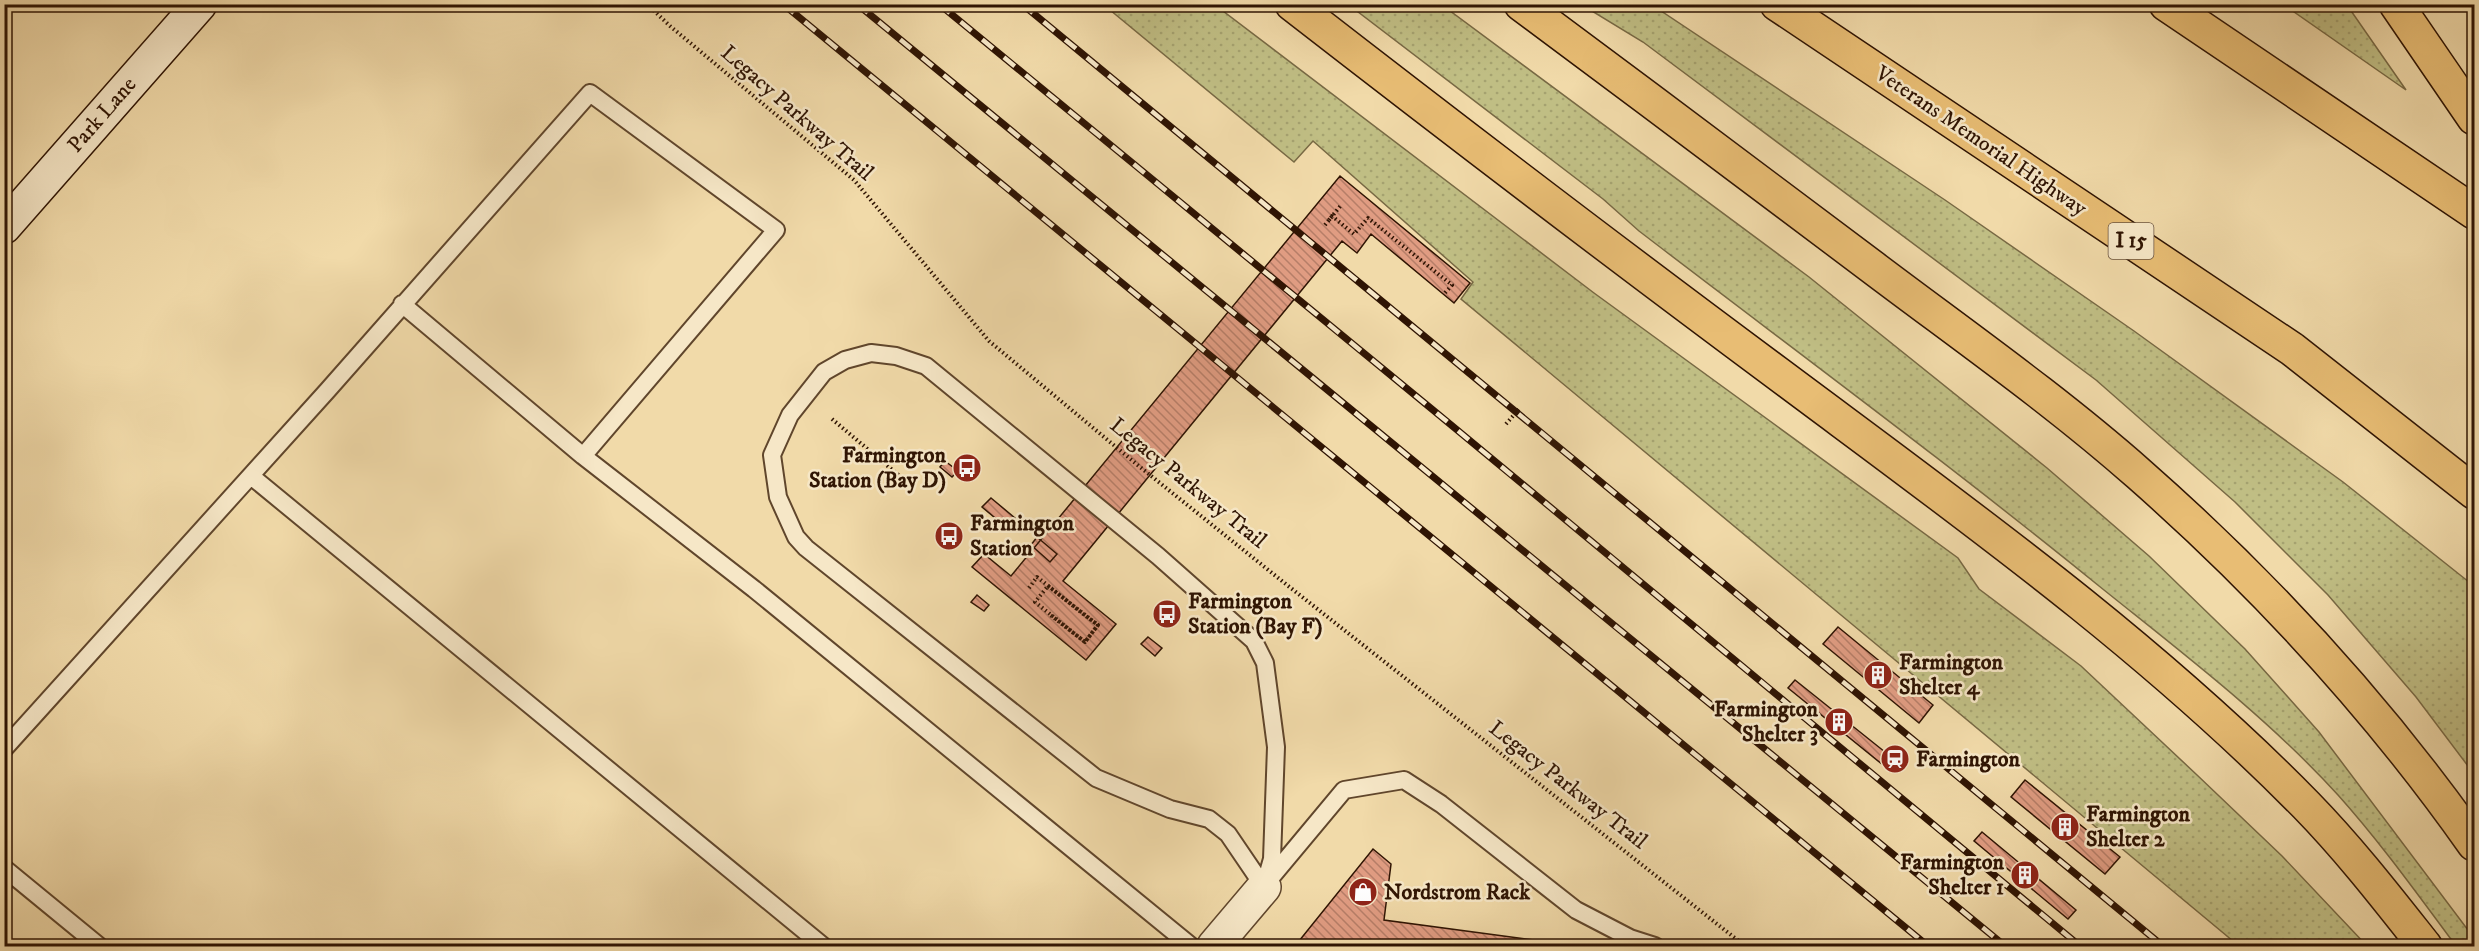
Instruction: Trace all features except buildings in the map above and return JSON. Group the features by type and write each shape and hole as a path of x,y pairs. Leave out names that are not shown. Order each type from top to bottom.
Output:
{"highway":[{"path":"1292,4 1563,215 2020,554 2129,644 2248,748 2308,807 2426,946"},
{"path":"1521,4 2028,384 2138,473 2204,533 2302,632 2401,748 2475,844"},
{"name":"Veterans Memorial Highway","path":"1777,4 2292,349 2475,492"},
{"path":"2166,4 2475,212"},
{"path":"2396,4 2475,118"}],"main road":[{"name":"Park Lane","path":"4,227 200,4"},
{"path":"1214,946 1264,887"}],"lane":[{"path":"4,749 251,476 590,93 776,230 583,456"},
{"path":"402,304 583,456 754,589 1191,946"},
{"path":"871,353 896,356 926,366 1158,556 1254,641 1265,663 1276,747 1272,859 1264,887 1228,834 1209,819 1170,809 1096,778 806,548 796,537 778,497 772,455 790,415 824,372 845,360 871,353"},
{"path":"251,476 823,946"},
{"path":"1264,887 1344,790 1404,780 1441,804 1576,910 1630,938 1655,946"},
{"path":"4,868 99,946"}],"path":[{"name":"Legacy Parkway Trail","path":"647,4 670,26 854,180 989,340 1241,548 1745,946"},
{"path":"1325,225 1342,204"},
{"path":"1329,220 1332,216"},
{"path":"1332,216 1354,234 1368,218 1452,285 1444,294"},
{"path":"1506,424 1519,409"},
{"path":"832,419 909,484"},
{"path":"1029,588 1037,577 1098,626 1085,642 1035,602 1048,586"}],"shaded area":[{"path":"1104,5 1215,5 1594,293 1958,558 1979,589 2081,666 2282,856 2367,946 2239,946 1461,299 1473,282 1313,141 1294,162"},
{"path":"1349,5 1442,5 1809,277 2047,468 2149,556 2245,649 2319,732 2474,938 2474,946 2456,946 2384,850 2338,795 2311,766 2223,686 1986,496 1639,231 1603,199"},
{"path":"1582,5 1652,5 1945,200 2134,331 2343,482 2474,586 2474,774 2416,697 2328,595 2235,502 2096,380 1643,42"},
{"path":"2284,5 2347,5 2406,90"}],"railway":[{"path":"783,4 1928,946"},
{"path":"857,4 2005,946"},
{"path":"939,4 2080,946"},
{"path":"1022,4 2163,946"}],"place":[{"name":"Farmington Station (Bay D)","path":"967,468"},
{"name":"Farmington Station","path":"949,536"},
{"name":"Farmington Station (Bay F)","path":"1167,614"},
{"name":"Farmington Shelter 4","path":"1878,675"},
{"name":"Farmington Shelter 3","path":"1839,722"},
{"name":"Farmington","path":"1895,759"},
{"name":"Farmington Shelter 2","path":"2065,827"},
{"name":"Farmington Shelter 1","path":"2025,875"},
{"name":"Nordstrom Rack","path":"1363,892"}]}
